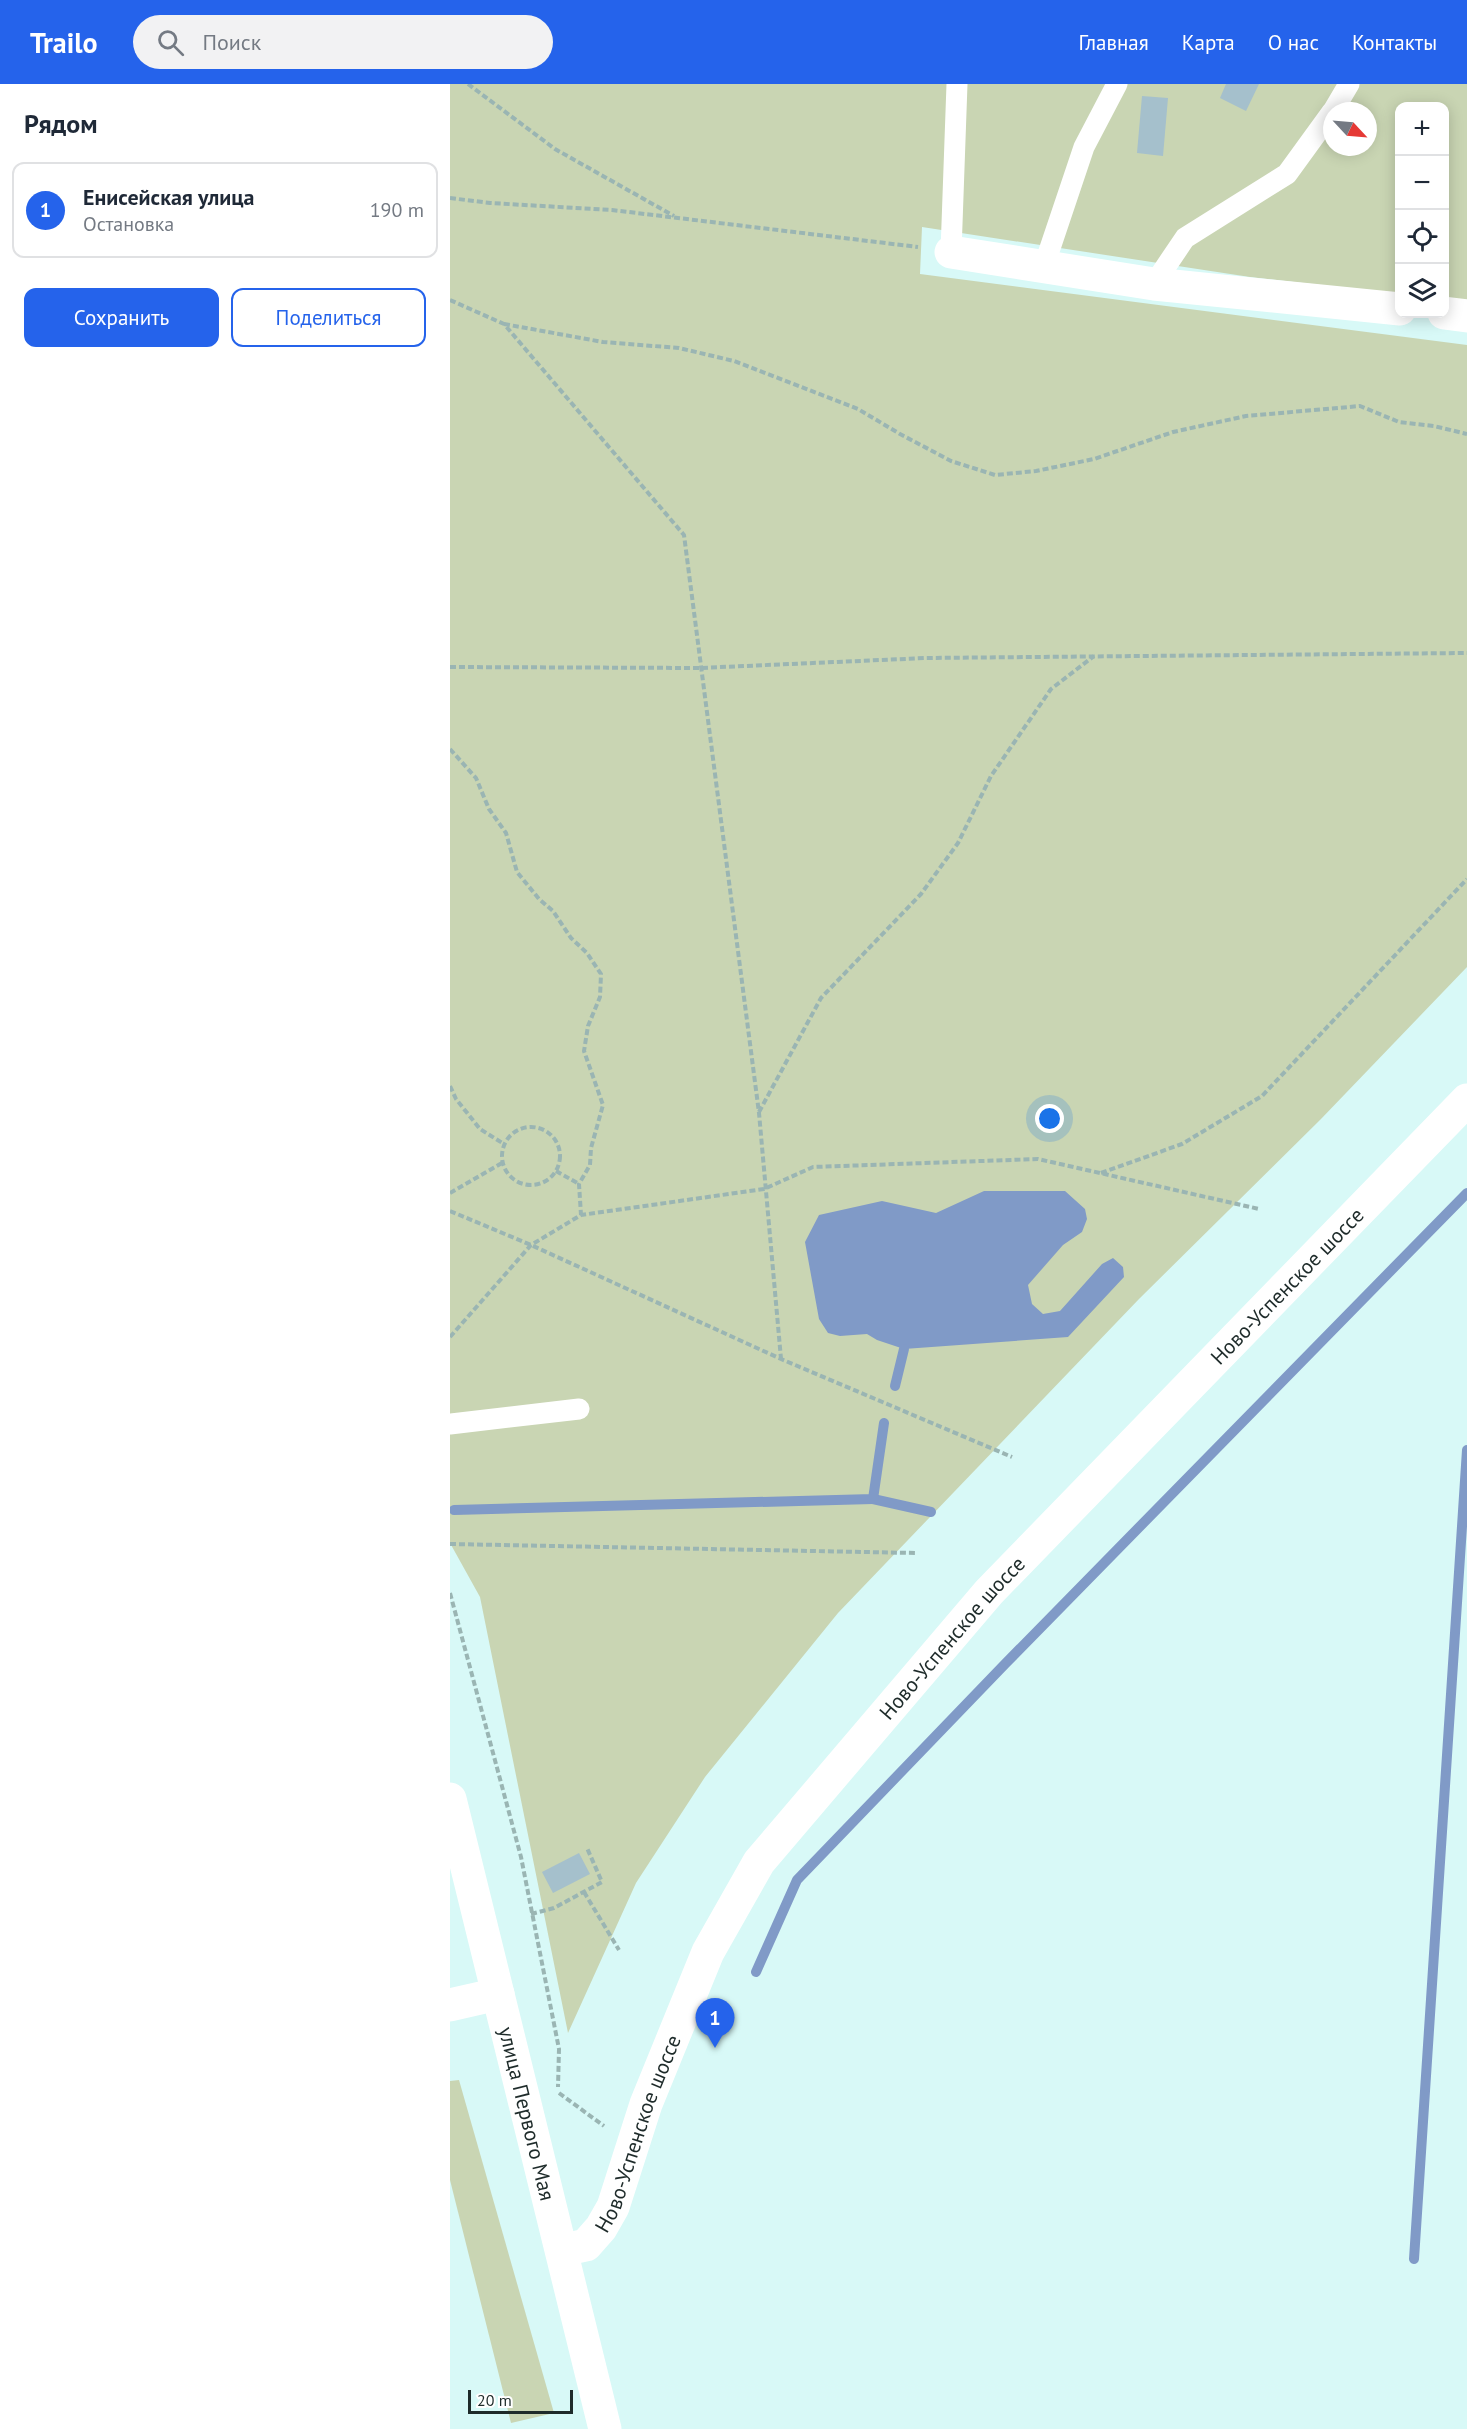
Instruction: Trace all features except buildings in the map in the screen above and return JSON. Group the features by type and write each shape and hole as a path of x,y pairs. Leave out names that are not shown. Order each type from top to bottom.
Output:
{"street":[{"path":"951,252 1154,284 1395,308"},
{"path":"1449,314 1467,316"},
{"name":"Ново-Успенское шоссе","path":"563,2250 586,2245 601,2228 613,2207 646,2104 708,1952 759,1862 989,1592 1467,1100"},
{"name":"улица Первого Мая","path":"450,1799 606,2429"},
{"path":"450,2005 498,1994"}],"lane":[{"path":"951,252 957,84"},
{"path":"1044,266 1084,147 1117,84"},
{"path":"1338,102 1349,84"},
{"path":"1154,284 1185,238 1287,174 1323,124"},
{"path":"450,1424 579,1408"}],"path":[{"path":"468,84 555,149 676,218"},
{"path":"450,198 490,204 612,210 951,252"},
{"path":"450,300 504,324 603,342 679,348 734,361 858,409 951,461 995,475 1036,471 1094,459 1173,432 1246,416 1360,406 1400,422 1434,426 1467,434"},
{"path":"504,324 684,535 759,1113 781,1359"},
{"path":"450,667 700,668 926,658 1467,654"},
{"path":"759,1113 822,998 921,894 958,843 991,776 1051,689 1094,656"},
{"path":"450,749 476,778 489,808 506,833 517,872 539,899 553,910 571,938 587,952 601,974 600,997 588,1026 584,1051 603,1105 591,1148 590,1165 579,1184 581,1215"},
{"path":"1100,1173 1182,1144 1262,1096 1467,879"},
{"path":"450,1086 456,1098 480,1129 504,1143"},
{"path":"527,1126 546,1131 553,1137 560,1156 556,1171 547,1180 529,1185 512,1178 502,1162 504,1143 510,1135 527,1126"},
{"path":"450,1337 531,1245 581,1215 764,1189 813,1167 1038,1160 1259,1209"},
{"path":"450,1193 502,1162"},
{"path":"556,1171 579,1184"},
{"path":"450,1211 531,1245 781,1359 1012,1457"},
{"path":"450,1545 916,1553"},
{"path":"450,1593 520,1857 559,2049 558,2092 609,2130 636,2138"},
{"path":"531,1914 554,1908 602,1882 587,1848"},
{"path":"584,1892 620,1950"}],"green space":[{"path":"450,84 1467,84 1467,301 1449,299 1449,102 1395,102 1395,294 1250,277 922,227 920,274 1467,345 1467,967 1321,1119 1139,1299 838,1613 705,1777 636,1883 568,2033 480,1597 450,1543"},
{"path":"459,2080 554,2413 511,2423 450,2180 450,2081"}],"water":[{"path":"984,1191 1065,1191 1085,1209 1087,1219 1082,1232 1063,1245 1028,1285 1032,1304 1043,1314 1060,1311 1102,1264 1113,1258 1123,1267 1124,1277 1068,1337 904,1349 877,1340 867,1334 840,1336 828,1333 819,1319 805,1242 819,1215 882,1201 936,1213"}],"waterway":[{"path":"756,1972 797,1880 1005,1664 1467,1193"},
{"path":"895,1386 904,1349"},
{"path":"454,1510 873,1499 884,1423"},
{"path":"1414,2259 1467,1450"},
{"path":"873,1499 931,1512"}],"place":[{"name":"Енисейская улица","path":"715,2048"}]}
